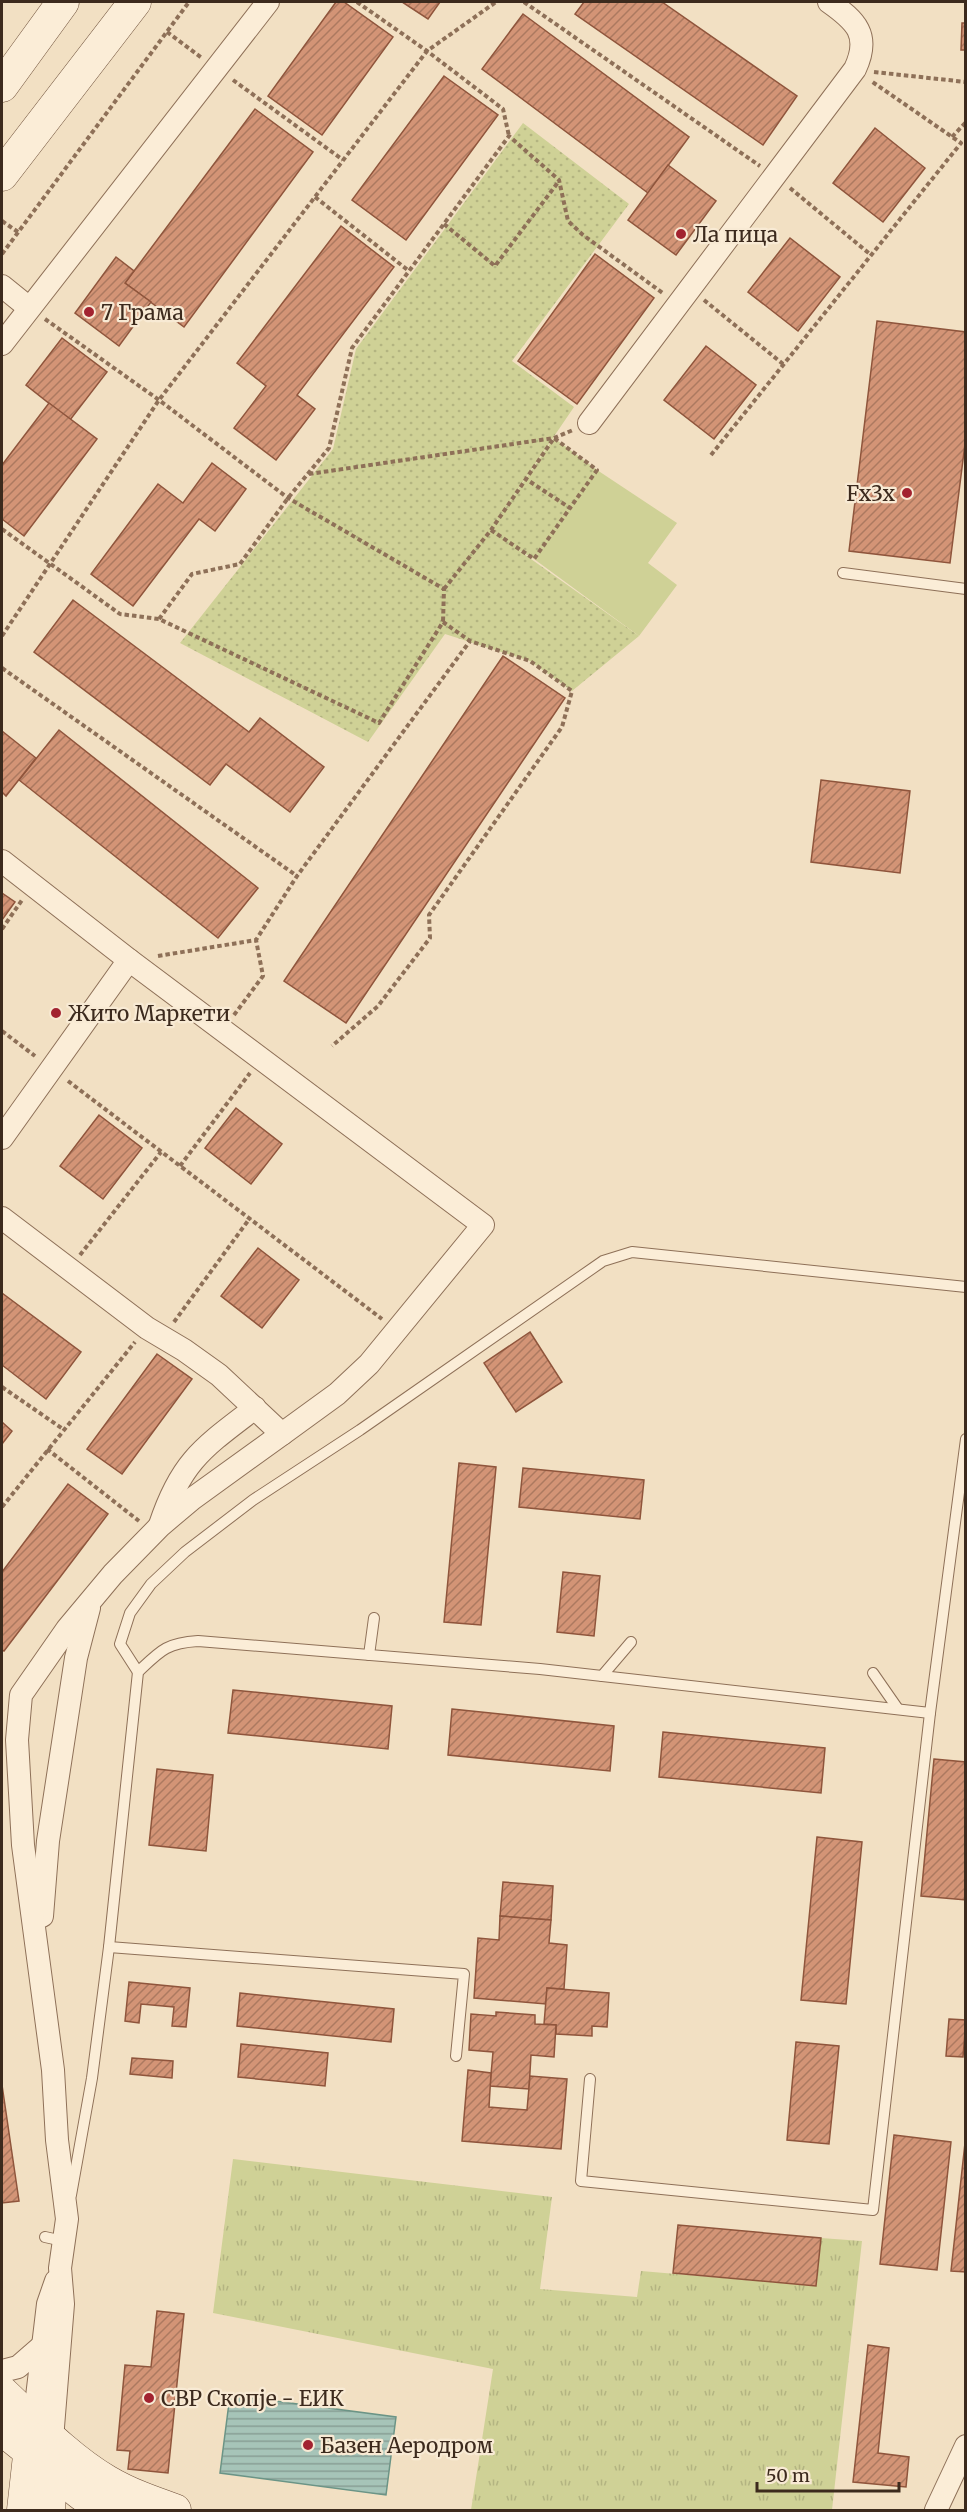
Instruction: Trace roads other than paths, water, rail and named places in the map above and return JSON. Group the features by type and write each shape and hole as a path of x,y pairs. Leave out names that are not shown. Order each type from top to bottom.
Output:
{"street":[{"path":"2,86 63,2"},
{"path":"2,175 135,2"},
{"path":"3,337 268,2"},
{"path":"589,423 855,69 862,49 859,30 852,19 829,2"},
{"path":"2,286 28,307"},
{"path":"2,861 129,960 483,1225 369,1364 337,1394 192,1499 157,1530 113,1574 26,1685 19,1705 17,1740 23,1845 53,2070 57,2140 58,2232 63,2304 42,2446 23,2511"},
{"path":"2,1138 129,960"},
{"path":"2,1218 68,1270 155,1333 219,1375 282,1434"},
{"path":"157,1530 180,1477 200,1450 255,1408"},
{"path":"38,1966 48,1841 76,1658 90,1603"},
{"path":"49,2511 42,2446 41,2347 48,2304 60,2268"},
{"path":"2,2371 18,2367 41,2347"},
{"path":"2,2392 75,2492 90,2502 114,2511"},
{"path":"2,2429 42,2446 131,2494 175,2511"},
{"path":"936,2511 966,2446"}],"lane":[{"path":"843,573 966,589"},
{"path":"58,2232 92,2078 109,1947 138,1672 120,1644 130,1613 151,1584 184,1552 253,1500 369,1424 603,1262 632,1252 966,1287"},
{"path":"590,2079 581,2181 873,2210 930,1713 966,1438"},
{"path":"369,1655 374,1618"},
{"path":"138,1672 174,1642 198,1641 602,1676 930,1713"},
{"path":"602,1676 631,1642"},
{"path":"873,1673 898,1709"},
{"path":"109,1947 464,1974 456,2056"}],"place":[{"name":"Ла пица","path":"681,234"},
{"name":"7 Грама","path":"89,312"},
{"name":"Fx3x","path":"907,493"},
{"name":"Жито Маркети","path":"56,1013"},
{"name":"СВР Скопје - ЕИК","path":"149,2398"},
{"name":"Базен Аеродром","path":"308,2445"}]}
